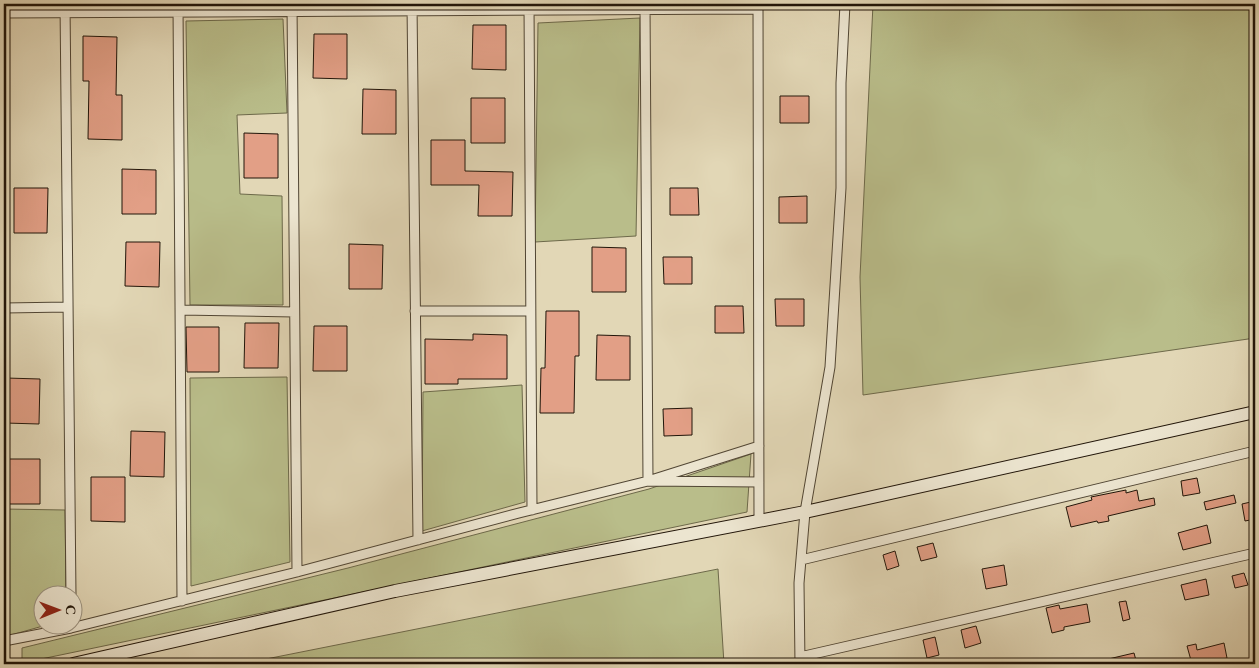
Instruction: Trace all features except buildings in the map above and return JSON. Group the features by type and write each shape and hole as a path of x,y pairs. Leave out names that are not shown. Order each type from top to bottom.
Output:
{"main road":[{"path":"73,664 395,591 804,512 1255,412"}],"street":[{"path":"845,4 841,83 841,188 830,366 804,512 799,583 800,661 1255,553"},
{"path":"4,13 65,8 758,6 759,520"},
{"path":"412,7 418,540"},
{"path":"529,7 532,510"},
{"path":"645,7 648,481"},
{"path":"65,8 71,586"},
{"path":"178,8 182,601"},
{"path":"292,8 297,572"},
{"path":"4,308 68,308"},
{"path":"180,310 294,312"},
{"path":"415,311 530,311"},
{"path":"82,624 297,572 648,481 759,446"},
{"path":"801,560 1255,451"},
{"path":"648,481 759,482"},
{"path":"4,641 32,635"}],"green space":[{"path":"873,4 1255,4 1255,338 863,395 860,277"},
{"path":"640,18 636,236 535,242 538,23"},
{"path":"283,19 287,113 237,115 240,194 282,196 283,305 190,305 186,21"},
{"path":"287,377 290,562 191,586 190,378"},
{"path":"522,385 525,502 422,531 423,392"},
{"path":"751,454 747,512 22,663 22,648 71,636 82,636 82,633 348,568 649,489"},
{"path":"4,509 65,510 66,586 32,586 32,629 4,637"},
{"path":"718,569 724,664 241,664"}]}
